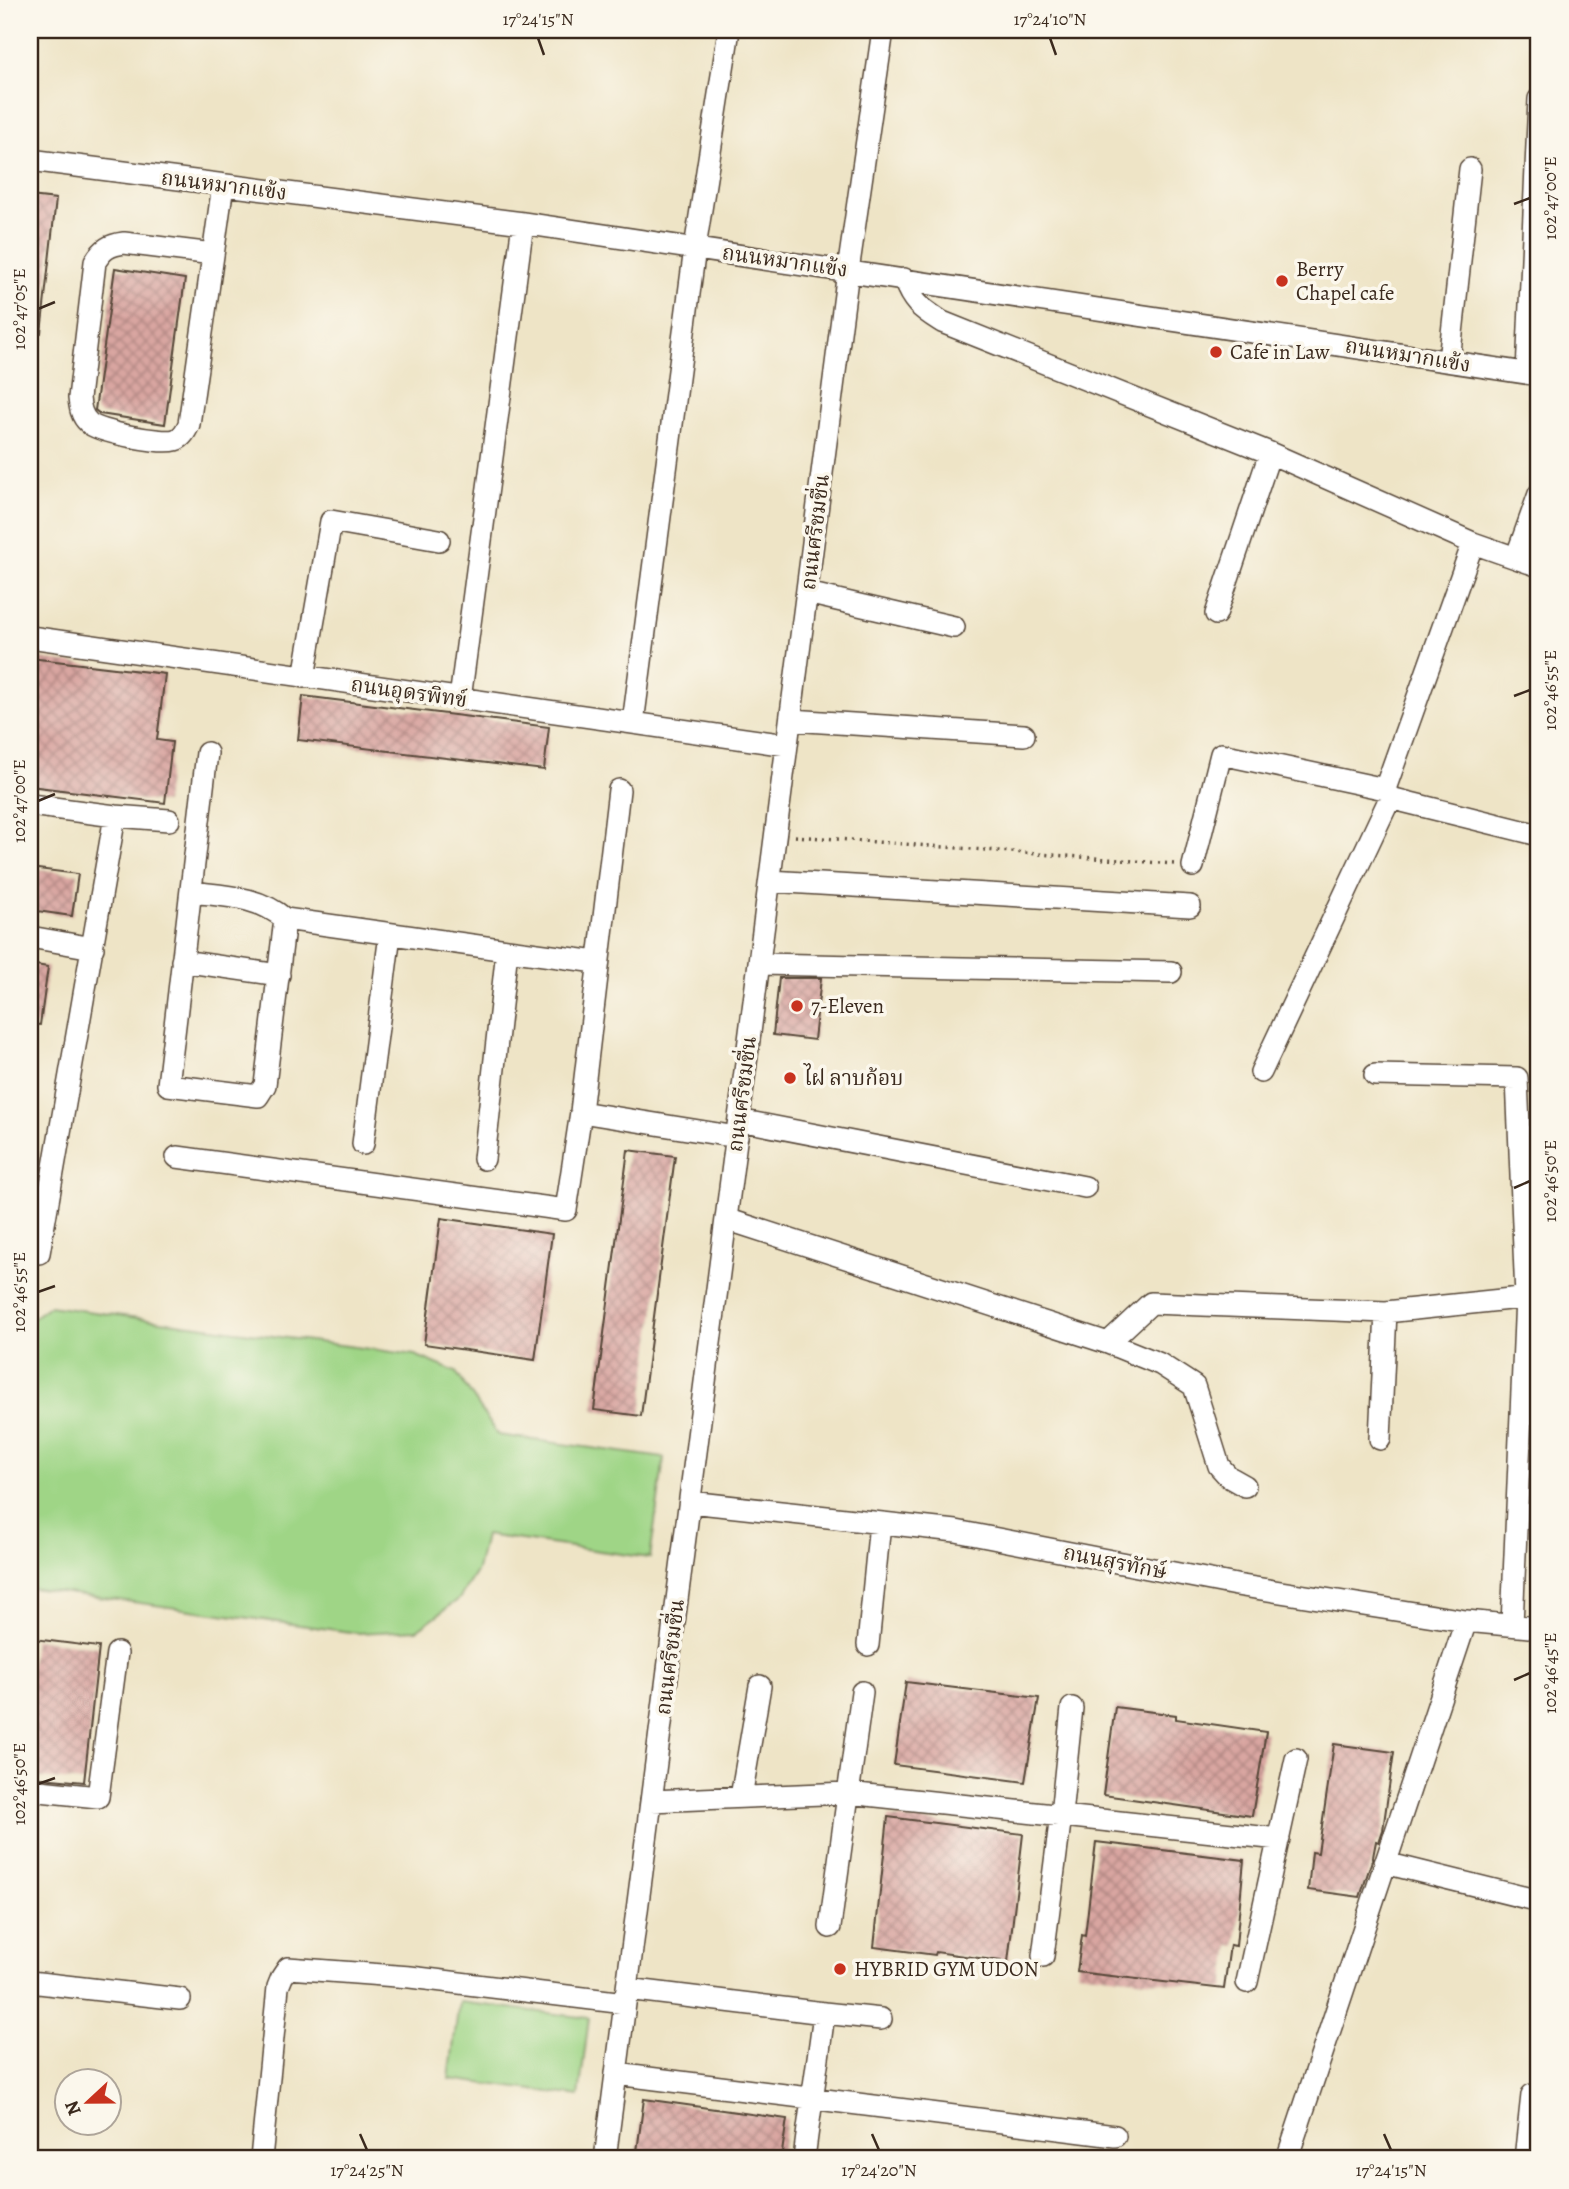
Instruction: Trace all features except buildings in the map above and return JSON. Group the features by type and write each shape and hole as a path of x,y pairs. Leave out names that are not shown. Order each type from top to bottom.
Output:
{"street":[{"path":"633,723 695,248 729,30"},
{"name":"ถนนศรีชมชื่น","path":"605,2159 848,271 883,30"},
{"path":"1533,374 1539,99"},
{"name":"ถนนหมากแข้ง","path":"30,160 523,223 1533,374"},
{"path":"1449,361 1470,169"},
{"path":"213,254 124,243 112,245 102,251 95,262 79,398 81,412 89,423 101,430 162,441 174,440 184,434 189,424 223,185"},
{"path":"460,699 523,223"},
{"path":"904,279 910,296 922,309 942,322 1270,453 1473,543 1539,566"},
{"path":"1216,614 1270,453"},
{"path":"1516,558 1539,494"},
{"path":"304,677 331,521 439,540"},
{"path":"1261,1072 1387,794 1473,543"},
{"path":"807,593 954,627"},
{"name":"ถนนอุดรพิทข์","path":"30,638 788,745"},
{"path":"791,720 1024,736"},
{"path":"207,753 167,1085 258,1096 265,1085 285,919"},
{"path":"1193,866 1221,754 1387,794 1539,835"},
{"path":"177,1157 566,1210 581,1112 597,962 620,790"},
{"path":"30,805 169,820"},
{"path":"30,1252 39,1253 115,816"},
{"path":"770,880 1190,906"},
{"path":"191,891 253,901 273,909 285,919 597,962"},
{"path":"363,1144 390,934"},
{"path":"30,937 93,948"},
{"path":"484,1158 507,950"},
{"path":"182,961 279,975"},
{"path":"759,964 1171,972"},
{"path":"1374,1075 1517,1077 1533,1296 1512,1625"},
{"path":"581,1112 738,1128 1085,1187"},
{"path":"726,1219 1108,1343 1160,1364 1194,1386 1219,1466 1229,1477 1245,1486"},
{"path":"1108,1343 1151,1303 1386,1312 1533,1296"},
{"path":"1380,1439 1386,1312"},
{"name":"ถนนสุรทักษ์","path":"690,1502 956,1531 1236,1585 1466,1621 1539,1628"},
{"path":"868,1645 880,1523"},
{"path":"1287,2159 1466,1621"},
{"path":"30,1790 98,1797 117,1653"},
{"path":"741,1797 760,1686"},
{"path":"830,1927 862,1692"},
{"path":"1043,1956 1072,1708"},
{"path":"1247,1982 1296,1759"},
{"path":"651,1801 848,1793 1279,1839"},
{"path":"1385,1863 1539,1901"},
{"path":"261,2159 278,1987 288,1968 881,2018"},
{"path":"30,1982 180,1999"},
{"path":"804,2159 824,2013"},
{"path":"616,2074 811,2096 1115,2136"},
{"path":"1525,2159 1532,2095"}],"path":[{"path":"776,834 1048,857 1193,866"}],"green space":[{"path":"49,1306 415,1355 456,1372 498,1435 664,1458 650,1558 485,1535 477,1570 459,1599 417,1630 358,1633 30,1588 30,1320"},
{"path":"459,2002 589,2018 579,2096 449,2079"}],"place":[{"name":"Berry Chapel cafe","path":"1282,281"},
{"name":"Cafe in Law","path":"1216,352"},
{"name":"7-Eleven","path":"797,1006"},
{"name":"ไฝ ลาบก้อบ","path":"790,1078"},
{"name":"HYBRID GYM UDON","path":"840,1969"}]}
